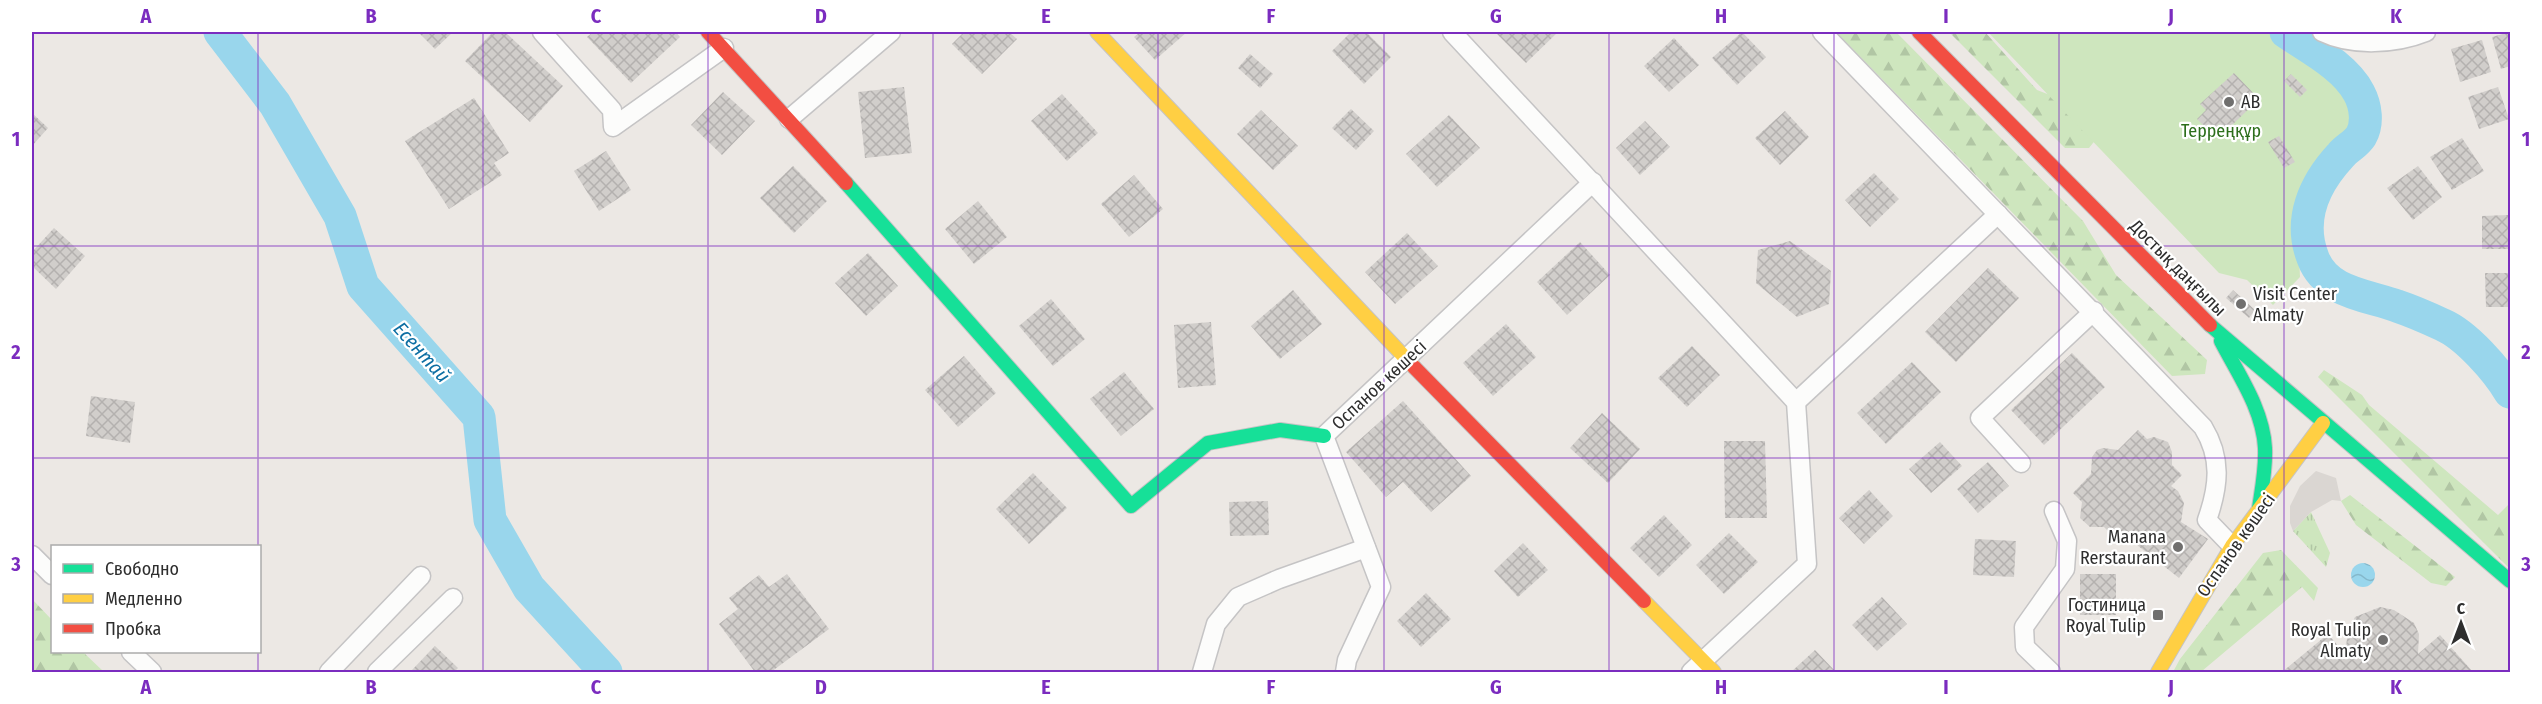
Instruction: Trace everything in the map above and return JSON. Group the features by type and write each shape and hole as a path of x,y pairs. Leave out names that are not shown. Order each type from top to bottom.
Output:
{"street":[{"path":"542,32 612,110 613,127 724,48"},
{"path":"708,32 789,118 1131,506 1208,443 1280,430 1324,436"},
{"path":"789,118 891,32"},
{"path":"1097,32 1702,669 1807,564 1796,402 1452,32"},
{"path":"1822,32 2094,311 2203,427 2214,445 2216,480 2215,497 2207,520 2232,546"},
{"name":"Достық даңғылы","path":"1919,32 2217,333 2511,581"},
{"path":"2322,32 2358,41 2406,40 2426,32"},
{"name":"Оспанов көшесі","path":"1345,672 1347,660 1381,587 1324,436 1593,182"},
{"path":"1796,402 1998,214"},
{"path":"2021,463 1980,418 2094,311"},
{"path":"2217,333 2258,416 2264,438 2265,471 2258,512"},
{"name":"Оспанов көшесі","path":"2158,672 2202,593 2232,546 2323,423"},
{"path":"2051,672 2025,646 2024,627 2065,569 2067,541 2054,511"},
{"path":"1202,672 1216,624 1238,597 1279,579 1366,548"},
{"path":"32,555 51,574"},
{"path":"328,672 422,576"},
{"path":"376,672 453,598"},
{"path":"133,653 152,672"}],"green space":[{"path":"1836,32 1896,32 2083,221 2116,275 2207,360 2205,374 2172,376"},
{"path":"1949,32 1985,32 2037,90 2112,119 2089,148 2065,148"},
{"name":"Терреңқұр","path":"1988,32 2283,32 2351,95 2355,129 2307,182 2298,235 2300,277 2273,305 2247,280 2219,273"},
{"path":"2324,370 2362,395 2369,405 2498,515 2510,503 2510,569 2318,377"},
{"path":"2350,495 2455,577 2446,586 2431,583 2356,525 2341,501"},
{"path":"2311,512 2330,553 2326,567 2293,531"},
{"path":"2281,550 2318,588 2314,601 2302,587 2202,671 2176,672 2174,670 2180,659 2263,553"},
{"path":"32,599 51,619 51,653 84,653 104,672 32,672"}],"shaded area":[{"path":"2316,471 2336,478 2341,501 2332,500 2311,512 2293,531 2290,523 2290,506 2300,486"}],"water":[{"path":"2363,563 2372,566 2375,575 2372,584 2363,587 2354,584 2351,575 2354,566"}],"building":[{"path":"418,32 453,32 435,49"},
{"path":"493,32 505,32 563,86 530,122 465,61"},
{"path":"593,32 676,32 680,37 631,83 587,37"},
{"path":"964,32 1009,32 1017,39 982,74 952,44"},
{"path":"1140,32 1187,32 1155,60 1134,37"},
{"path":"1351,32 1366,32 1391,57 1364,84 1332,51"},
{"path":"1495,32 1558,32 1526,63"},
{"path":"1742,32 1766,57 1737,85 1712,58"},
{"path":"2510,32 2510,66 2501,69 2492,37"},
{"path":"1674,38 1699,65 1669,92 1644,66"},
{"path":"2482,40 2491,72 2460,82 2451,49"},
{"path":"1250,54 1273,74 1260,88 1238,68"},
{"name":"AB","path":"2234,73 2259,99 2226,131 2219,124 2211,133 2197,119 2206,110 2200,104"},
{"path":"2291,74 2307,90 2300,97 2284,81"},
{"path":"904,87 912,153 865,158 858,92"},
{"path":"2498,87 2509,119 2479,129 2468,97"},
{"path":"723,92 755,121 722,155 691,125"},
{"path":"1062,94 1098,133 1067,161 1031,121"},
{"path":"474,98 509,153 494,163 502,175 449,209 405,141"},
{"path":"1351,109 1374,131 1356,150 1332,128"},
{"path":"1261,110 1298,146 1273,170 1237,134"},
{"path":"1785,111 1809,137 1780,165 1755,138"},
{"path":"32,113 48,128 32,146"},
{"path":"1449,115 1480,148 1437,187 1406,154"},
{"path":"1645,121 1670,147 1640,175 1616,148"},
{"path":"2279,136 2295,162 2284,168 2268,142"},
{"path":"2462,138 2484,171 2452,190 2430,157"},
{"path":"606,151 631,190 599,211 574,171"},
{"path":"793,166 827,201 794,233 760,198"},
{"path":"2418,166 2442,197 2413,220 2387,188"},
{"path":"1874,173 1899,199 1870,227 1845,200"},
{"path":"1134,175 1163,209 1129,237 1101,204"},
{"path":"978,201 1007,237 974,264 945,229"},
{"path":"2508,215 2509,249 2482,249 2482,216"},
{"path":"54,228 85,256 56,289 32,266 32,252"},
{"path":"1407,233 1438,266 1395,304 1365,272"},
{"path":"1790,241 1831,271 1829,304 1797,317 1756,283 1758,250"},
{"path":"1580,242 1610,275 1567,315 1537,282"},
{"path":"868,253 898,286 866,316 835,283"},
{"path":"1988,268 2019,298 1956,362 1925,332"},
{"path":"2485,273 2510,273 2510,307 2486,307"},
{"path":"1293,290 1322,324 1280,359 1251,326"},
{"name":"Visit Center Almaty","path":"2233,290 2255,310 2249,318 2226,298"},
{"path":"1051,299 1085,339 1053,366 1019,326"},
{"path":"1211,322 1216,385 1178,388 1174,325"},
{"path":"1506,324 1536,357 1493,396 1463,363"},
{"path":"1692,346 1720,375 1687,407 1658,378"},
{"path":"2072,353 2105,387 2044,445 2011,410"},
{"path":"964,356 996,393 958,427 925,390"},
{"path":"1912,362 1941,392 1886,444 1857,413"},
{"path":"1124,372 1154,409 1121,436 1090,399"},
{"path":"91,396 135,402 130,443 86,436"},
{"path":"1403,401 1471,476 1431,512 1403,482 1386,497 1346,452"},
{"path":"1602,413 1640,449 1608,483 1570,448"},
{"path":"2138,430 2147,439 2154,437 2168,442 2172,452 2172,465 2182,475 2171,486 2178,491 2184,503 2181,522 2208,539 2179,578 2123,534 2117,540 2104,527 2090,527 2080,518 2082,502 2073,493 2091,474 2092,457 2097,450 2103,448 2118,450"},
{"path":"1724,441 1765,441 1767,518 1725,518"},
{"path":"1940,442 1962,466 1931,493 1909,469"},
{"path":"1988,462 2009,486 1978,513 1957,489"},
{"path":"1033,473 1067,508 1029,544 996,509"},
{"path":"1869,490 1893,516 1864,544 1839,518"},
{"path":"1268,501 1269,535 1230,536 1229,502"},
{"path":"1664,515 1692,545 1659,577 1630,548"},
{"path":"1729,533 1758,562 1724,594 1696,565"},
{"path":"1975,539 2016,541 2014,577 1973,575"},
{"path":"1523,543 1548,570 1518,597 1494,571"},
{"path":"787,574 829,629 771,672 755,672 719,624 738,609 729,598 759,575 769,587"},
{"path":"2080,574 2116,574 2116,615 2080,615"},
{"path":"1426,593 1451,619 1421,647 1397,621"},
{"path":"1882,597 1907,624 1877,651 1852,625"},
{"name":"Royal Tulip Almaty","path":"2380,607 2394,610 2414,623 2419,634 2418,654 2440,635 2473,672 2282,672 2328,634 2340,648 2346,647 2348,630 2355,617"},
{"path":"435,646 458,668 454,672 415,672 412,670"},
{"path":"1815,650 1836,672 1791,672"}],"waterway":[{"name":"Есентай","path":"220,32 275,104 340,216 363,286 479,417 490,520 529,588 606,672"},
{"path":"2286,32 2326,58 2345,74 2359,93 2365,109 2365,126 2361,136 2331,166 2311,203 2307,230 2313,258 2319,270 2337,286 2408,310 2452,330 2480,354 2510,392"}],"traffic: fast":[{"path":"846,183 1131,506 1208,443 1280,430 1324,436"},
{"path":"2210,325 2510,581"},
{"path":"2221,341 2249,392 2260,419 2265,463 2259,508"}],"traffic: slow":[{"path":"1097,32 1414,367"},
{"path":"2158,672 2232,546 2323,423"},
{"path":"1644,601 1714,672"}],"traffic: jam":[{"path":"708,32 846,183"},
{"path":"1919,32 2210,325"},
{"path":"1414,367 1644,601"}],"place":[{"name":"AB","path":"2229,102"},
{"name":"Visit Center Almaty","path":"2241,304"},
{"name":"Manana Rerstaurant","path":"2178,547"},
{"name":"Гостиница Royal Tulip","path":"2158,615"},
{"name":"Royal Tulip Almaty","path":"2383,640"}]}
